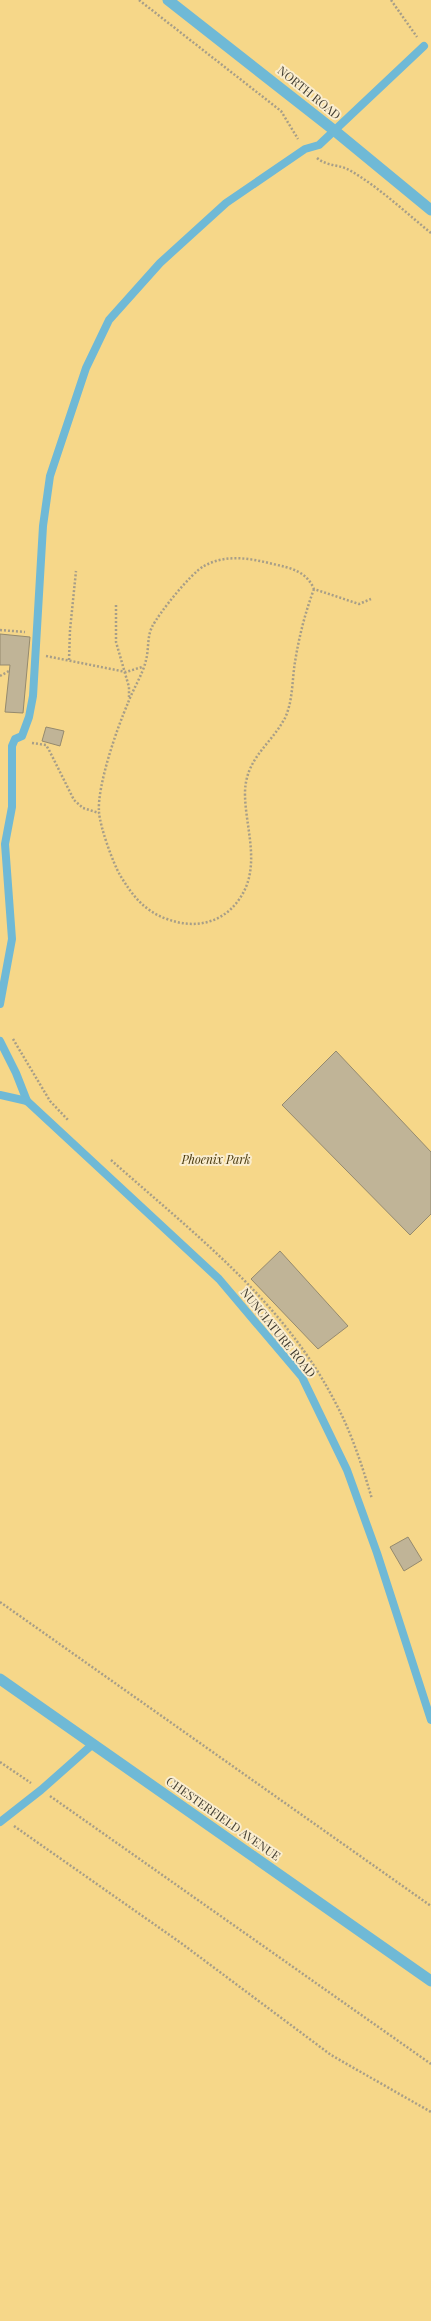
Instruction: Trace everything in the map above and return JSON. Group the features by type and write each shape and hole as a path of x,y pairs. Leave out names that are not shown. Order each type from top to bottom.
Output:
{"street":[{"name":"NORTH ROAD","path":"168,0 335,131 431,210"},
{"name":"CHESTERFIELD AVENUE","path":"0,1679 431,1981"}],"lane":[{"path":"0,1004 12,939 5,844 12,807 12,746 15,739 22,736 29,717 35,654 43,526 50,476 86,368 109,320 160,263 226,203 305,149 319,145 424,46"},
{"path":"0,1041 16,1073 27,1101"},
{"path":"0,1095 27,1101"},
{"name":"NUNCIATURE ROAD","path":"27,1101 219,1279 302,1377 348,1470 377,1552 431,1720"},
{"path":"2,1821 41,1790 93,1744"}],"path":[{"path":"139,0 281,111 305,149 323,163 347,168 364,179 431,233"},
{"path":"391,0 424,46"},
{"path":"231,557 257,560 299,570 311,582 314,589 299,636 286,716 259,751 247,777 244,794 252,850 251,865 241,898 230,911 202,925 166,919 144,907 132,895 116,868 99,813 104,780 120,721 146,660 151,629 184,586 203,566 231,557"},
{"path":"69,660 70,630 76,570"},
{"path":"314,589 358,604 371,599"},
{"path":"116,605 116,642 126,672 129,687 129,700"},
{"path":"0,630 36,634"},
{"path":"35,654 126,672 141,668 146,660"},
{"path":"0,676 9,671"},
{"path":"15,739 46,745 74,800 83,808 99,813"},
{"path":"0,1602 431,1906"},
{"path":"0,1762 431,2064"},
{"path":"2,1821 181,1943 331,2055 431,2112"}],"green space":[{"name":"Phoenix Park","path":"0,0 431,0 431,2321 0,2321"}],"building":[{"path":"0,634 30,637 23,713 5,712 10,665 0,665"},
{"path":"46,727 64,731 60,746 42,741"},
{"path":"336,1051 431,1152 431,1214 410,1235 282,1105"},
{"path":"280,1251 348,1326 318,1349 251,1279"},
{"path":"408,1537 422,1560 404,1571 390,1547"}]}
